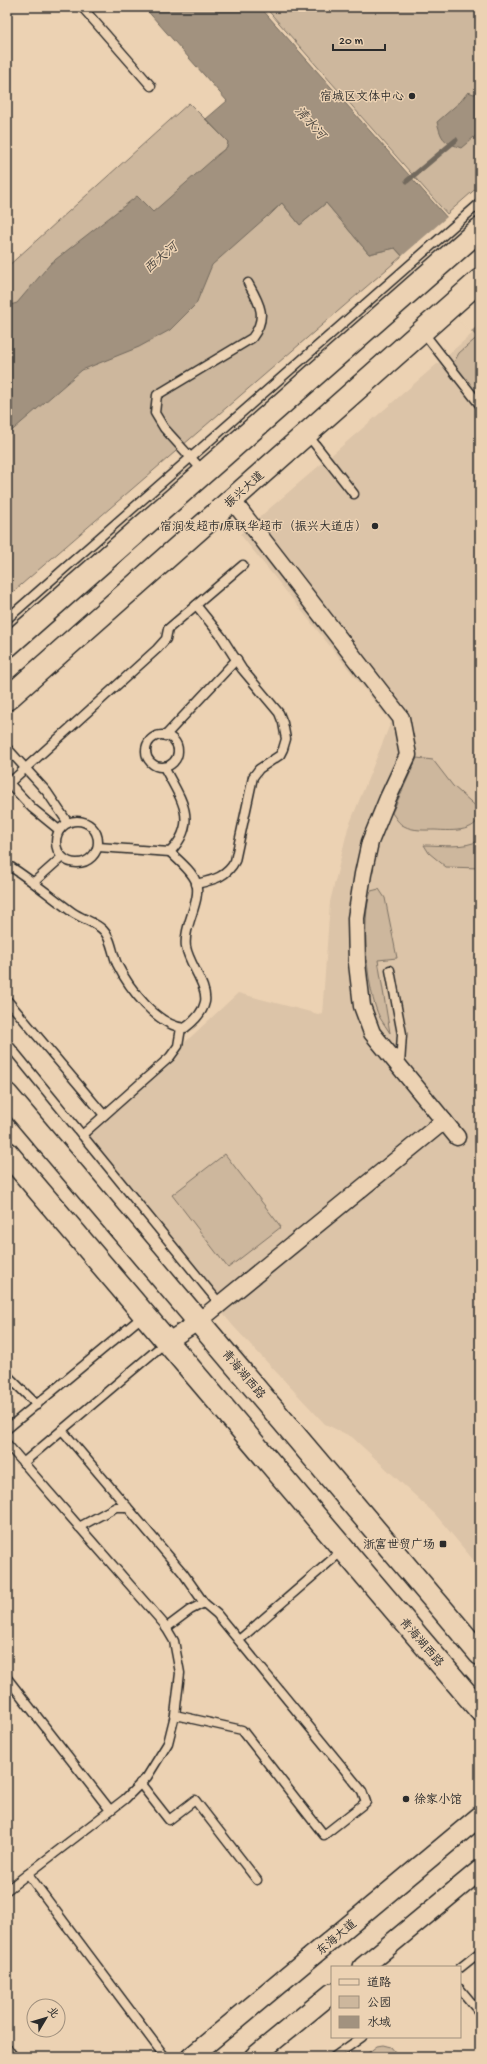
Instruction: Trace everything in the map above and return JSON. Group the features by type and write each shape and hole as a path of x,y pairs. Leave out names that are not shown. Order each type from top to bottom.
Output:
{"main road":[{"path":"7,646 197,465 480,229"},
{"name":"振兴大道","path":"7,699 480,280"},
{"name":"青海湖西路","path":"7,1095 480,1654"},
{"name":"青海湖西路","path":"7,1153 480,1710"}],"street":[{"path":"232,500 401,718 408,756 388,798 370,842 356,918 357,963 362,1006 372,1033 457,1137"},
{"path":"166,1342 199,1321 444,1122"},
{"name":"东海大道","path":"191,2057 480,1816"},
{"path":"364,1966 480,1870"},
{"path":"254,2057 331,1994"}],"lane":[{"path":"82,7 151,86"},
{"path":"7,619 197,465 480,203"},
{"path":"197,465 164,428 155,413 157,395 252,338 258,330 262,320 260,305 248,283"},
{"path":"422,331 480,405"},
{"path":"306,434 354,494"},
{"path":"59,830 32,808 8,783 157,649 166,638 168,629 242,565"},
{"path":"196,605 221,636 242,669 279,713 283,723 286,739 280,755 259,769 253,777 235,861 231,870 213,880 196,884"},
{"path":"165,736 176,743 177,753 173,762 164,767 154,765 147,758 146,752 148,742 153,738 165,736 236,659"},
{"path":"7,748 47,792 68,823"},
{"path":"164,767 184,805 187,815 186,824 175,847 170,852"},
{"path":"82,821 88,824 98,835 98,847 94,856 82,863 68,861 62,857 56,844 59,830 68,823 82,821"},
{"path":"11,867 34,882 71,911 104,931 108,936 116,963 142,1002 167,1022 181,1028 185,1028 198,1016 205,1002 204,991 190,961 186,940 186,929 196,898 196,884 194,877 170,852 98,847"},
{"path":"34,882 62,857"},
{"path":"390,970 402,1034 400,1068"},
{"path":"7,1000 104,1115"},
{"path":"82,1135 170,1057 178,1046 181,1028"},
{"path":"7,1043 220,1304"},
{"path":"7,1429 144,1315"},
{"path":"23,1463 166,1342"},
{"path":"7,1375 36,1405"},
{"path":"62,1430 183,1573 204,1603 217,1614 239,1640 362,1791 366,1802 324,1835 242,1730 175,1715"},
{"path":"7,1444 166,1628 174,1641 180,1673 175,1715 168,1743 147,1777 110,1810 7,1890"},
{"path":"79,1527 116,1507 127,1507"},
{"path":"239,1640 343,1550"},
{"path":"166,1628 190,1610 204,1603"},
{"path":"7,1678 110,1810"},
{"path":"140,1783 169,1820 195,1800 257,1880"},
{"path":"28,1874 165,2057"},
{"path":"461,1967 480,1952"},
{"path":"461,1990 480,2013"},
{"path":"334,2057 361,2038"},
{"path":"7,2048 14,2057"}],"shaded area":[{"path":"473,333 480,340 480,1568 435,1514 352,1437 325,1424 234,1327 79,1141 238,993 322,1015 330,902 348,828 391,722 240,534"}],"green space":[{"name":"宿城区文体中心","path":"265,7 480,7 480,185 447,214"},
{"path":"189,103 228,142 227,147 213,158 268,217 282,203 300,225 326,203 369,254 395,248 402,256 7,597 7,267"},
{"path":"480,335 480,398 453,364 459,353"},
{"path":"417,758 433,760 453,786 479,809 479,817 476,823 464,829 449,831 408,828 399,822 392,813"},
{"path":"480,840 480,868 446,867 429,853 424,845 460,846"},
{"path":"379,889 385,898 397,958 378,960 390,1033 380,1018 375,1006 371,991 366,954 366,918 368,903 371,891"},
{"path":"225,1154 281,1227 228,1268 172,1195"},
{"path":"383,2045 391,2047 399,2057 363,2057 377,2046"}],"water":[{"path":"144,7 260,7 480,255 480,340 395,248 369,254 326,203 300,225 282,203 212,265 196,304 170,330 139,347 82,370 7,435 7,306 17,303 51,263 137,196 153,212 227,147 228,142 206,119 227,101"},
{"path":"468,92 474,94 480,92 480,132 461,148 444,140 437,122 461,101"}],"pier":[{"path":"448,216 480,252 480,324 470,332 401,257"}],"waterway":[{"path":"407,181 456,140"}],"place":[{"name":"宿城区文体中心","path":"412,96"},
{"name":"宿润发超市/原联华超市（振兴大道店）","path":"375,526"},
{"name":"浙富世贸广场","path":"443,1544"},
{"name":"徐家小馆","path":"406,1799"}],"water label":[{"name":"清水河","path":"311,122"},
{"name":"西大河","path":"160,257"}]}
